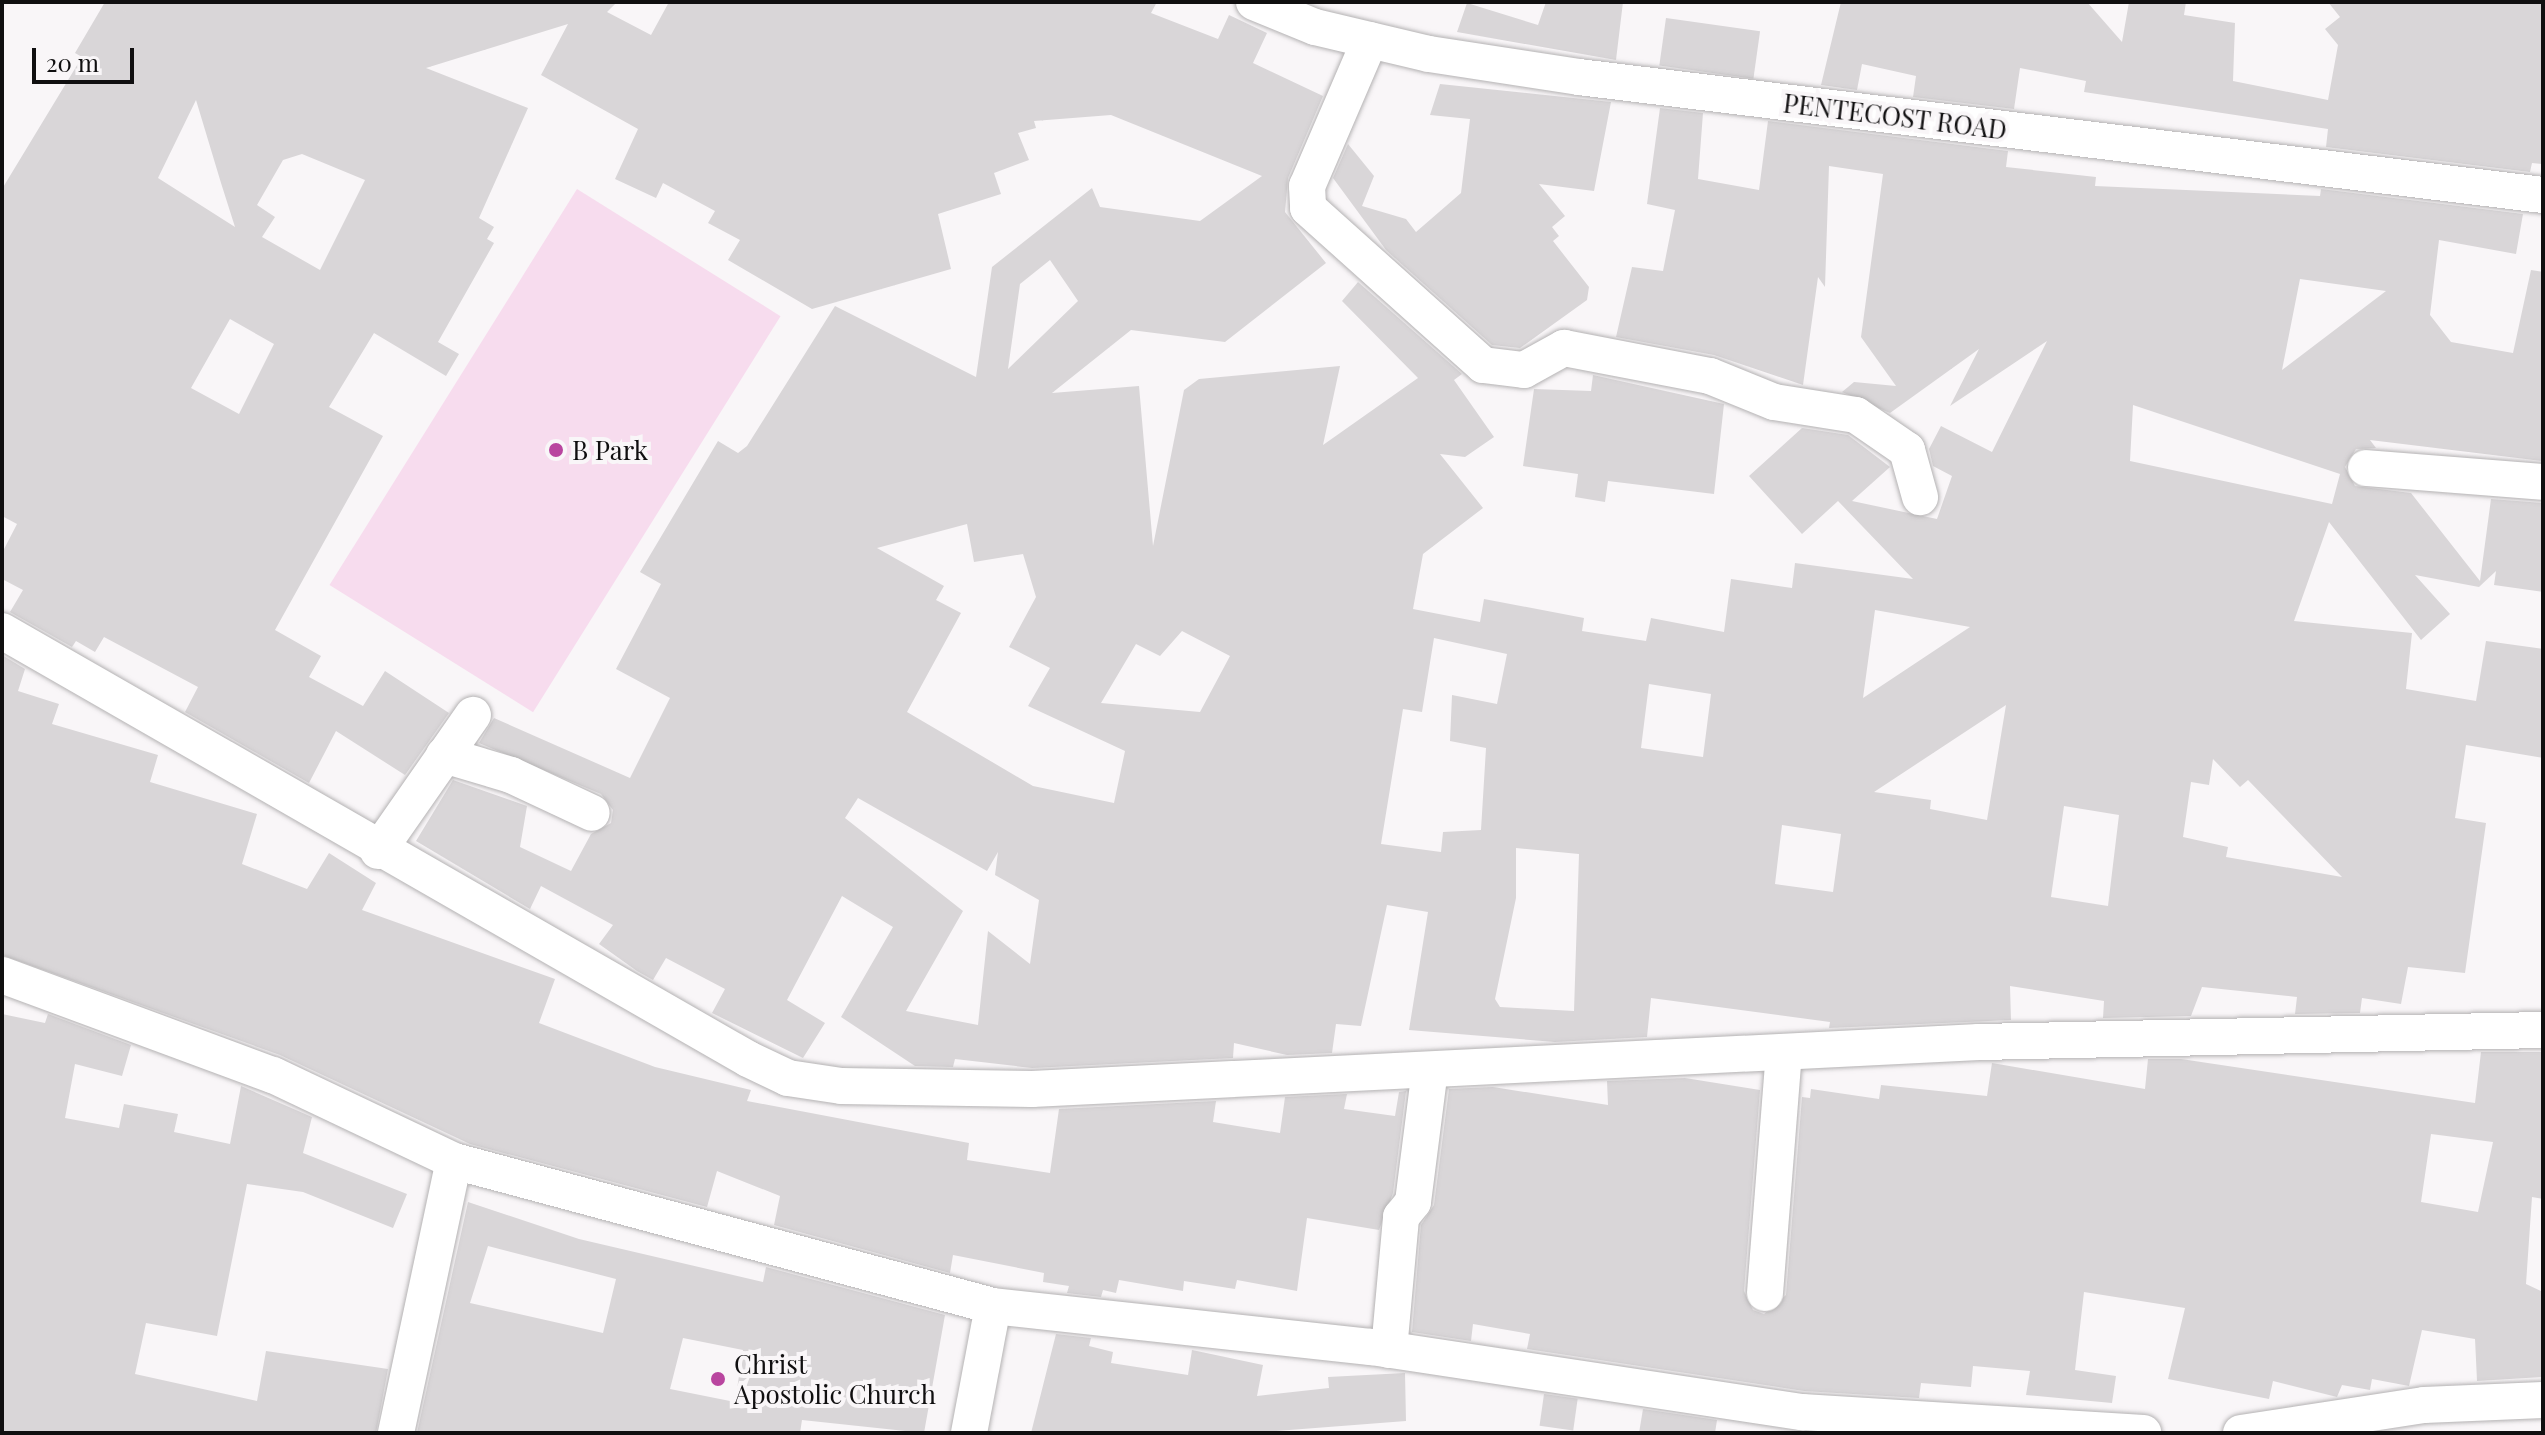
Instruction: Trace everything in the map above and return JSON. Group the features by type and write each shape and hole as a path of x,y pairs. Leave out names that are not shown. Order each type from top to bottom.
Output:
{"street":[{"name":"PENTECOST ROAD","path":"1254,2 1370,40 1579,77 2543,195"},
{"path":"1370,40 1307,186 1308,208 1483,365 1524,370 1564,348 1710,376 1774,402 1856,415 1907,450 1920,497"},
{"path":"2366,468 2543,482"},
{"path":"2,631 378,851 788,1078 841,1086 1032,1089 1784,1053 2543,1030"},
{"path":"378,851 473,715"},
{"path":"444,755 511,775 592,813"},
{"path":"2,975 273,1075 454,1161 993,1306 1389,1350 1742,1418 2143,1433"},
{"path":"1765,1293 1784,1053"},
{"path":"1389,1350 1399,1228 1413,1202 1430,1070"},
{"path":"396,1433 454,1161"},
{"path":"969,1433 993,1306"},
{"path":"2241,1433 2424,1419 2543,1400"}],"shaded area":[{"name":"B Park","path":"577,189 781,316 533,712 330,585"}],"building":[{"path":"105,2 617,2 607,12 651,35 669,2 1157,2 1151,13 1218,39 1229,15 1267,33 1253,63 1323,96 1288,178 1285,212 1326,263 1225,342 1131,330 1052,393 1139,386 1153,546 1184,390 1199,379 1340,366 1323,445 1418,378 1342,301 1358,282 1462,374 1454,380 1494,437 1465,457 1440,454 1483,508 1423,554 1413,609 1480,622 1484,599 1584,618 1582,631 1646,641 1651,618 1724,632 1731,579 1792,588 1795,563 1913,579 1838,501 1802,534 1749,476 1802,428 1848,435 1890,467 1852,501 1937,519 1952,476 1933,466 1929,449 1941,426 1992,452 2047,341 1950,406 1979,349 1890,413 1842,392 1854,382 1896,386 1861,337 1883,174 1829,166 1825,287 1818,277 1803,385 1714,355 1616,337 1632,267 1663,271 1675,210 1647,204 1660,108 1703,113 1698,179 1759,190 1768,121 2008,151 2006,167 2096,177 2095,186 2320,196 2321,189 2523,214 2516,254 2439,240 2430,315 2451,342 2513,353 2531,270 2543,272 2543,461 2370,440 2376,448 2356,449 2345,467 2355,486 2411,493 2480,581 2491,499 2543,503 2543,592 2494,585 2496,571 2479,587 2415,575 2450,614 2421,640 2329,522 2294,621 2412,633 2406,689 2476,701 2486,641 2543,649 2543,758 2466,745 2455,818 2486,823 2465,973 2408,967 2401,1004 2362,998 2360,1013 2295,1014 2297,997 2202,987 2191,1016 2103,1018 2104,1001 2010,986 2011,1020 1829,1028 1830,1022 1651,998 1647,1037 1555,1042 1409,1030 1428,912 1387,905 1361,1026 1336,1024 1332,1053 1287,1055 1234,1043 1233,1058 1032,1068 955,1059 953,1067 915,1066 841,1017 893,927 842,896 787,1000 825,1023 803,1058 712,1013 725,989 666,958 653,980 637,971 599,944 613,925 541,886 530,909 416,841 453,780 527,806 520,847 571,871 591,834 611,823 613,810 601,794 479,743 494,718 630,778 670,698 616,669 661,584 640,572 718,441 738,453 747,446 835,306 976,377 992,267 1092,188 1100,207 1200,221 1262,176 1111,115 1034,121 1036,128 1018,133 1029,160 994,173 1001,194 938,214 951,269 812,309 728,260 740,240 708,223 715,211 663,183 656,198 615,179 638,129 541,75 568,24 426,68 528,108 479,218 494,227 487,239 494,243 438,342 459,354 446,376 374,333 329,407 383,436 275,630 321,656 309,677 363,706 385,671 449,713 405,775 336,731 309,783 185,712 198,687 104,637 95,652 76,641 72,647 10,612 23,590 2,579 2,553 17,524 2,516 2,189 82,57 75,53","holes":["196,100 235,227 158,178","302,154 365,180 320,270 262,237 275,217 257,205 283,160","1050,260 1078,301 1008,369 1020,284","2300,279 2386,291 2282,370","230,319 274,344 239,414 191,388","2133,405 2340,474 2332,504 2130,461","967,524 974,562 1023,554 1036,597 1009,647 1050,668 1028,706 1125,751 1114,803 1033,786 907,712 961,613 936,600 944,586 877,548","1875,610 1970,627 1863,698","1182,631 1230,656 1200,712 1101,703 1136,644 1160,656","1434,638 1507,654 1497,704 1452,695 1450,741 1486,748 1481,830 1443,832 1441,852 1381,844 1403,709 1422,712","1649,684 1711,694 1703,757 1641,748","2006,705 1987,820 1930,809 1931,800 1874,792","2213,759 2240,787 2248,780 2342,877 2226,857 2228,847 2183,837 2191,782 2209,785","858,798 987,871 998,852 995,875 1039,900 1030,964 988,931 978,1025 906,1011 963,911 845,818","2064,806 2119,815 2108,906 2051,897","1782,825 1841,834 1833,892 1775,884","1516,848 1579,854 1574,1011 1500,1007 1495,999 1516,898"]},
{"path":"1546,2 1623,2 1616,60 1457,32 1467,3 1538,25"},
{"path":"1841,2 2087,2 2122,42 2129,2 2186,2 2184,15 2235,23 2233,81 2328,100 2338,45 2325,29 2340,17 2328,2 2543,2 2543,164 2532,163 2530,172 2326,147 2328,129 2084,92 2086,81 2020,68 2014,109 1913,97 1916,76 1862,64 1857,90 1821,85"},
{"path":"1666,18 1760,31 1753,79 1659,66"},
{"path":"1440,84 1611,102 1594,191 1539,184 1565,216 1552,227 1559,236 1553,241 1589,287 1587,300 1520,348 1492,345 1386,250 1333,178 1348,144 1374,176 1362,206 1406,219 1416,232 1461,193 1470,119 1430,115"},
{"path":"1593,375 1724,404 1714,494 1608,481 1605,502 1575,497 1578,474 1523,466 1534,389 1591,391"},
{"path":"2,655 25,669 18,691 59,704 52,724 158,755 150,782 257,814 242,864 307,889 329,853 376,883 362,910 555,979 539,1023 655,1067 751,1090 747,1101 969,1143 967,1160 1050,1173 1059,1109 1216,1101 1213,1122 1280,1133 1285,1097 1347,1094 1344,1109 1395,1116 1399,1092 1406,1091 1393,1193 1379,1230 1307,1218 1297,1291 1237,1280 1235,1289 1184,1281 1183,1291 1119,1280 1116,1293 1103,1290 1101,1297 1067,1293 1069,1286 1043,1282 1044,1273 953,1255 950,1273 774,1225 780,1196 717,1171 707,1207 470,1144 280,1055 2,955"},
{"path":"2,1014 45,1023 48,1014 131,1045 122,1076 75,1064 65,1118 119,1128 124,1104 178,1114 174,1132 230,1144 241,1086 312,1117 303,1153 407,1194 393,1228 303,1192 247,1184 217,1336 146,1323 135,1374 257,1401 266,1351 388,1369 376,1433 2,1433"},
{"path":"2481,1052 2543,1052 2543,1199 2532,1197 2526,1284 2543,1292 2543,1377 2477,1381 2475,1339 2422,1330 2409,1386 2372,1379 2370,1390 2342,1385 2337,1397 2273,1381 2269,1399 2168,1379 2185,1308 2084,1292 2075,1370 2116,1376 2112,1403 2026,1395 2030,1371 1973,1366 1971,1387 1921,1383 1919,1398 1804,1391 1527,1349 1530,1334 1473,1324 1471,1341 1412,1332 1421,1225 1434,1205 1449,1089 1493,1087 1608,1105 1607,1081 1685,1078 1760,1090 1744,1291 1753,1310 1764,1314 1786,1295 1802,1097 1810,1098 1811,1089 1879,1099 1881,1085 1987,1096 1992,1063 2145,1089 2148,1059 2181,1059 2475,1103","holes":["2431,1134 2493,1142 2478,1212 2421,1202"]},
{"path":"468,1202 579,1239 763,1282 766,1267 945,1315 924,1433 802,1420 800,1433 417,1433","holes":["488,1246 616,1279 603,1333 470,1303","683,1338 743,1350 735,1402 670,1389"]},
{"path":"1056,1334 1091,1338 1089,1346 1113,1352 1111,1363 1188,1375 1192,1350 1263,1365 1257,1396 1329,1388 1328,1377 1405,1373 1406,1421 1251,1433 1031,1433"},
{"path":"1544,1394 1578,1399 1573,1430 1540,1426"},
{"path":"1643,1409 1717,1420 1715,1433 1639,1433"}],"place":[{"name":"B Park","path":"556,450"},
{"name":"Christ Apostolic Church","path":"718,1379"}]}
